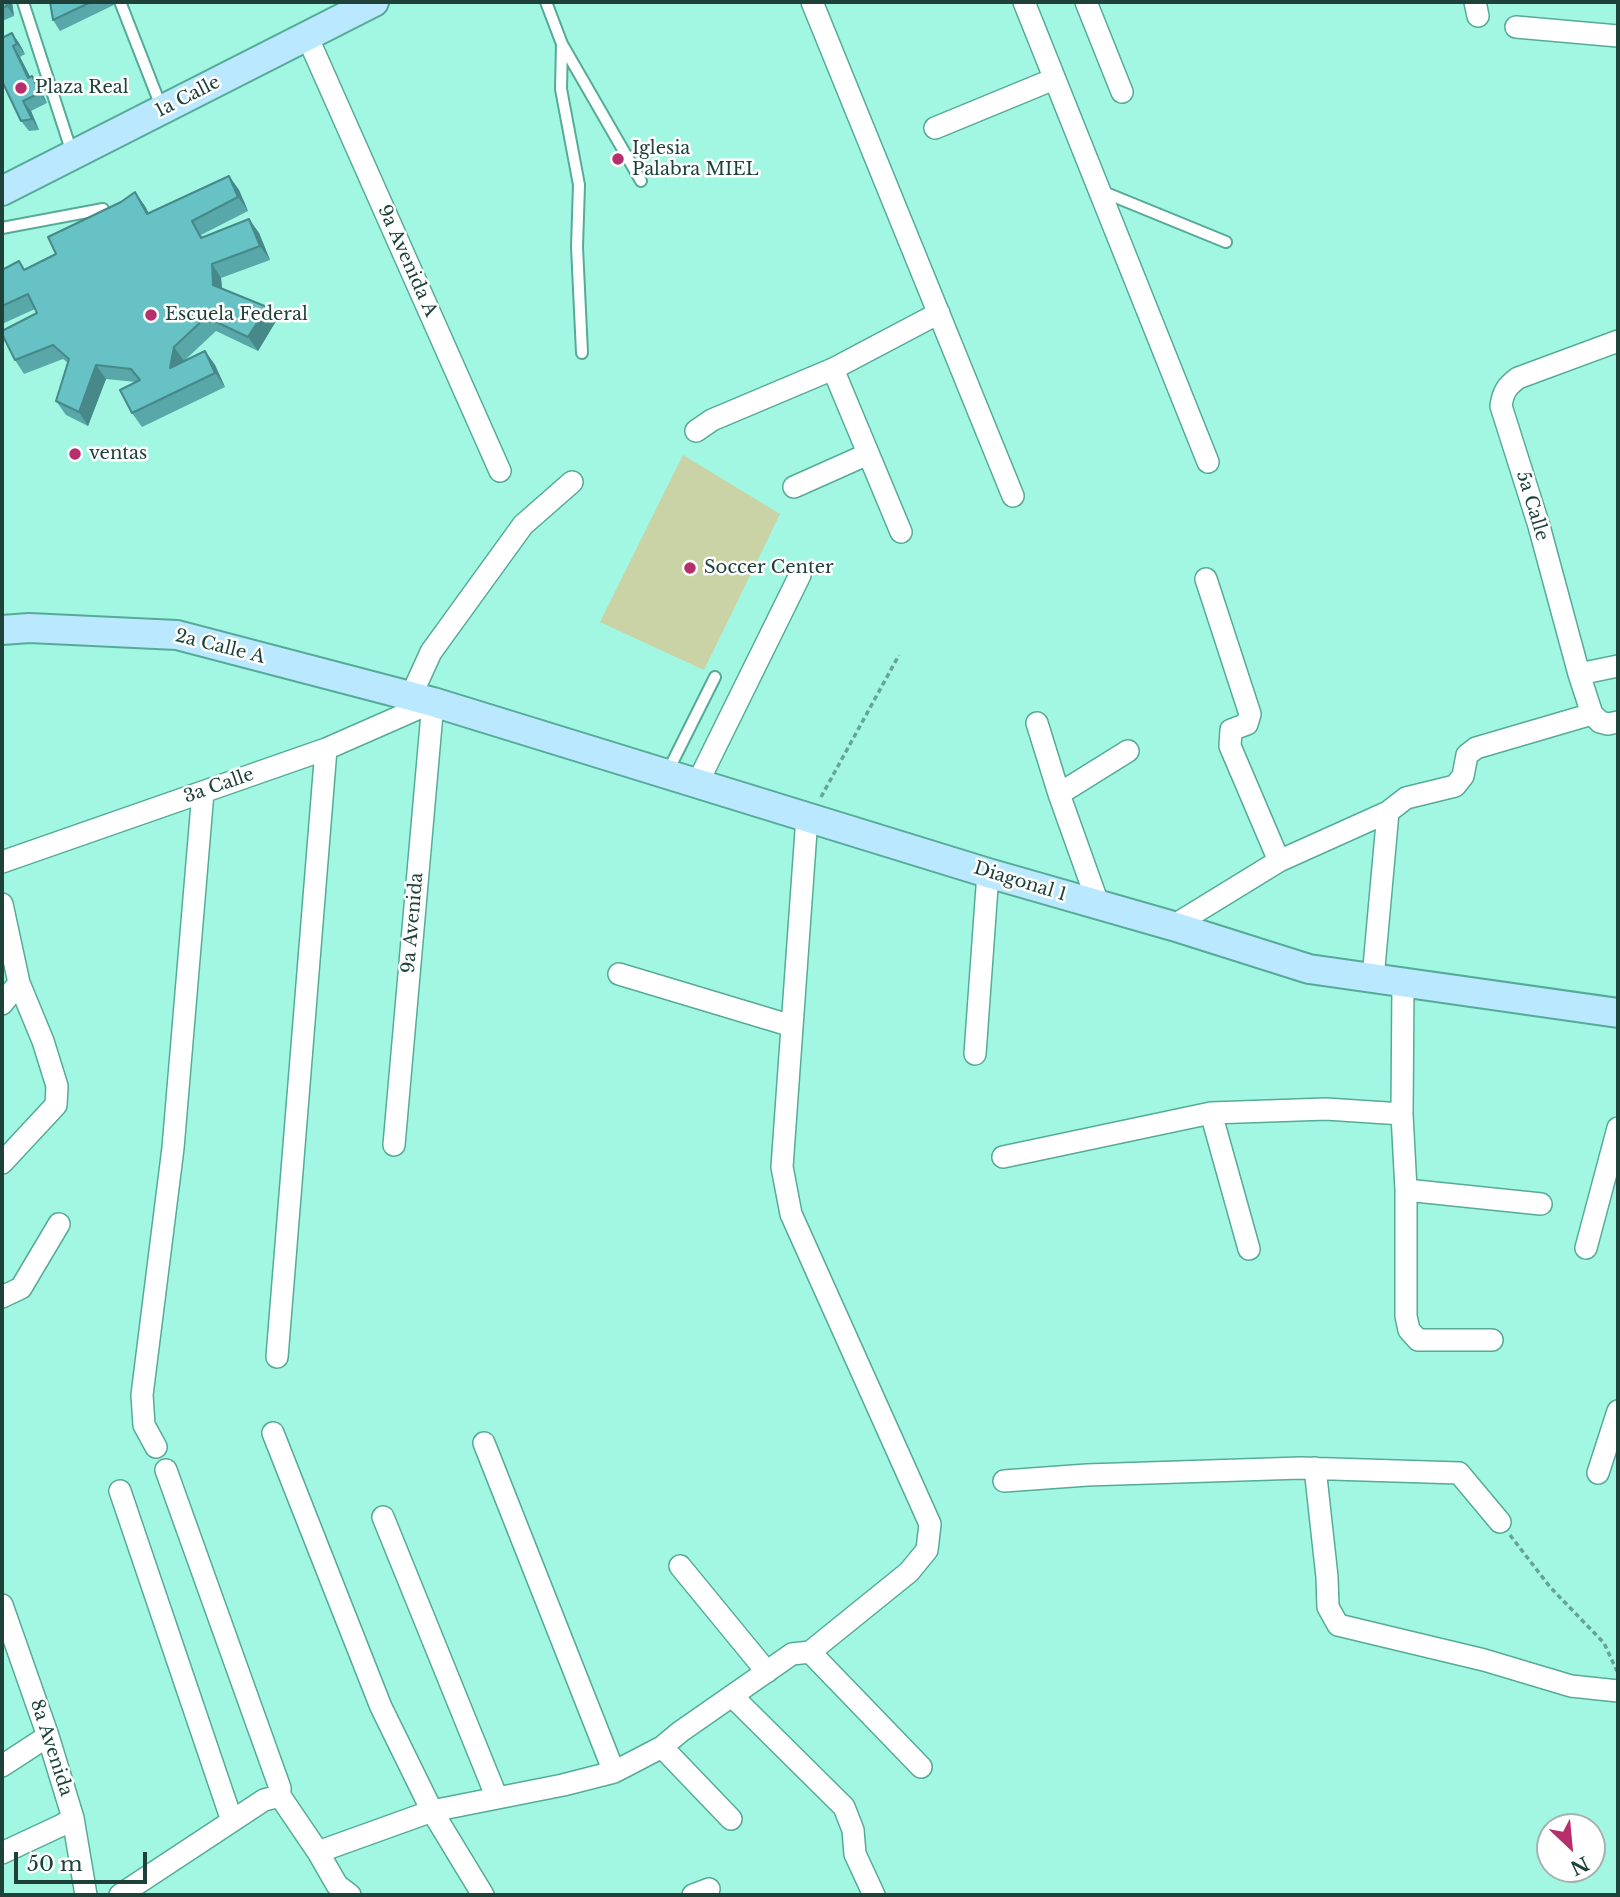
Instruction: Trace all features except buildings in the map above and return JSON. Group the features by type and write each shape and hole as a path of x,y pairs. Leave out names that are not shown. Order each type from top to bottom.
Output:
{"street":[{"name":"1a Calle","path":"2,191 162,110 310,44 374,2"},
{"path":"813,2 1013,496"},
{"path":"1024,2 1208,462"},
{"path":"1086,2 1122,92"},
{"path":"1516,27 1618,36"},
{"name":"9a Avenida A","path":"310,44 500,471"},
{"path":"935,128 1054,79"},
{"path":"696,431 712,420 833,369 939,313"},
{"name":"5a Calle","path":"1592,714 1539,526 1501,406 1507,386 1518,378 1618,341"},
{"path":"833,369 901,532"},
{"path":"794,487 868,454"},
{"path":"422,699 432,652 523,525 572,482"},
{"path":"698,782 800,575"},
{"path":"1206,579 1250,714 1247,724 1231,730 1230,746 1279,861"},
{"name":"2a Calle A","path":"2,630 29,628 177,635 422,699"},
{"path":"1579,674 1618,666"},
{"name":"3a Calle","path":"2,862 326,749 422,699"},
{"name":"Diagonal 1","path":"422,699 1309,969 1618,1013"},
{"name":"9a Avenida","path":"394,1144 422,699"},
{"path":"1173,926 1279,861 1388,811 1406,798 1455,786 1463,776 1467,755 1476,748 1592,714 1600,722 1618,722"},
{"path":"1037,723 1099,906"},
{"path":"277,1357 326,749"},
{"path":"1059,794 1128,751"},
{"path":"156,1447 144,1425 142,1395 173,1148 202,792"},
{"path":"1373,978 1388,811"},
{"path":"318,1853 432,1811 614,1772 662,1747 792,1654 810,1652 909,1572 927,1550 930,1524 791,1214 782,1167 808,818"},
{"path":"975,1054 988,873"},
{"path":"2,904 19,983 43,1041 57,1087 56,1105 2,1163"},
{"path":"618,974 792,1026"},
{"path":"2,1004 19,983"},
{"path":"1403,983 1402,1114 1406,1189 1406,1316 1409,1330 1418,1340 1492,1340"},
{"path":"1003,1157 1210,1114 1326,1109 1402,1114"},
{"path":"1210,1114 1249,1249"},
{"path":"1586,1248 1618,1128"},
{"path":"1406,1189 1541,1204"},
{"path":"2,1297 21,1287 59,1224"},
{"path":"1598,1473 1618,1411"},
{"path":"273,1433 380,1707 432,1811 484,1895"},
{"path":"484,1443 614,1772"},
{"path":"1004,1481 1087,1475 1315,1468 1459,1473 1500,1522"},
{"path":"1315,1468 1328,1607 1338,1625 1484,1660 1571,1686 1618,1691"},
{"path":"166,1470 281,1788 280,1796 338,1885 350,1895"},
{"path":"120,1491 232,1821"},
{"path":"383,1517 497,1798"},
{"path":"680,1566 767,1672"},
{"name":"8a Avenida","path":"2,1605 48,1736 73,1818 86,1895"},
{"path":"810,1652 920,1767"},
{"path":"732,1696 844,1807 853,1830 855,1854 874,1895"},
{"path":"2,1766 48,1736"},
{"path":"662,1747 731,1819"},
{"path":"120,1895 264,1800 280,1796"},
{"path":"2,1853 73,1818"}],"lane":[{"path":"23,2 73,155"},
{"path":"546,2 562,44 641,181"},
{"path":"121,4 162,110"},
{"path":"562,44 561,89 579,185 577,247 582,353"},
{"path":"1099,190 1226,242"},
{"path":"2,228 103,209"},
{"path":"667,773 715,677"}],"path":[{"path":"808,818 899,655"},
{"path":"1500,1522 1550,1587 1604,1643 1618,1675"}],"green space":[{"name":"Soccer Center","path":"683,455 780,514 704,670 600,622"}],"place":[{"name":"Plaza Real","path":"21,88"},
{"name":"Iglesia Palabra MIEL","path":"618,159"},
{"name":"Escuela Federal","path":"151,315"},
{"name":"ventas","path":"75,454"},
{"name":"Soccer Center","path":"690,568"}]}
